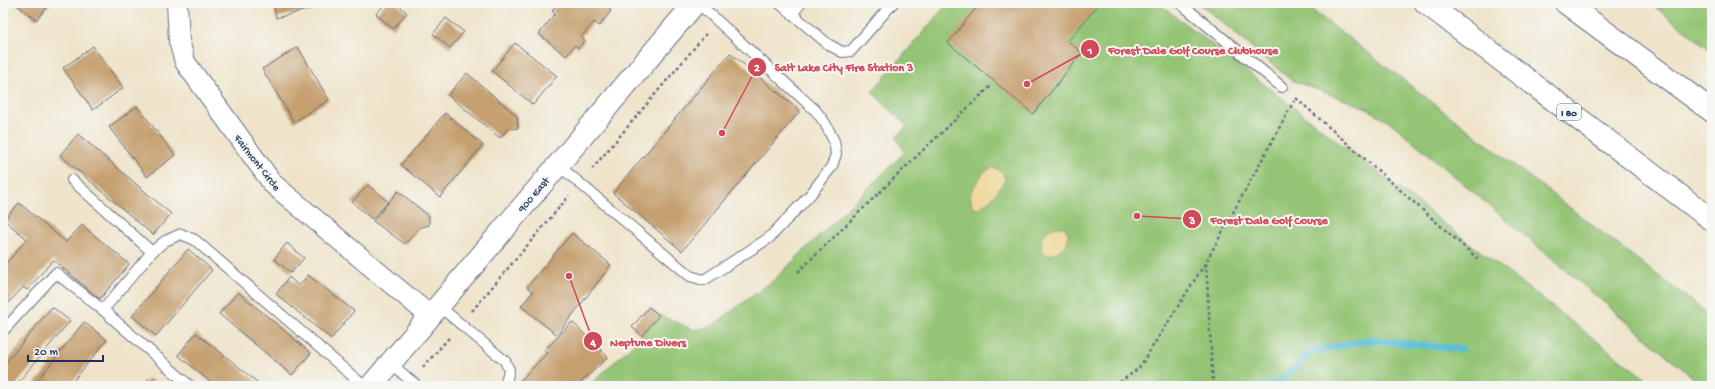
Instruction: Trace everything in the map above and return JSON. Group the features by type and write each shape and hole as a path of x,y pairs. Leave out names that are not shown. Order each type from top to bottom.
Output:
{"main road":[{"name":"900 East","path":"371,386 697,3"},
{"name":"I 80","path":"1426,3 1712,220"},
{"path":"1566,3 1712,111"}],"street":[{"name":"Fairmont Circle","path":"177,3 180,41 185,62 273,184 434,311"}],"lane":[{"path":"558,165 690,276 704,280 769,238 810,195 832,166 836,154 834,141 825,123 798,94 697,3"},
{"path":"779,3 828,44 842,52 851,51 864,38 893,3"},
{"path":"792,14 801,3"},
{"path":"1180,3 1282,87"},
{"path":"72,180 152,252"},
{"path":"103,310 152,252 165,240 181,234 195,240 364,386"},
{"path":"3,331 56,273 103,310 190,386"},
{"path":"434,311 505,361 509,370 505,386"},
{"path":"390,363 417,386"}],"path":[{"path":"798,272 992,85"},
{"path":"1115,386 1139,368 1206,262 1296,97 1478,259"},
{"path":"1206,262 1213,386"}],"green space":[{"path":"948,3 1158,3 1655,386 589,386 642,336 659,315 694,330 712,326 774,280 905,152 896,138 907,126 872,92"},
{"path":"1199,3 1303,3 1712,317 1712,386 1703,386 1395,126 1367,108 1291,80"},
{"path":"1650,3 1712,3 1712,51"}],"sand":[{"path":"993,167 1003,172 1005,180 995,195 979,209 972,207 970,193 983,173"},
{"path":"1057,227 1064,227 1068,237 1067,242 1061,250 1045,255 1041,247 1041,239 1048,230"}],"building":[{"path":"15,3 51,3 36,20"},
{"path":"273,3 314,3 315,8 276,18"},
{"path":"386,3 396,3 407,13 393,29 376,14"},
{"path":"558,3 564,5 565,3 604,3 611,11 599,26 594,22 581,37 585,40 578,48 575,45 566,56 539,34 555,14 552,11"},
{"path":"980,3 1024,3 1028,6 1031,3 1100,3 1068,41 1082,53 1033,114 948,43"},
{"path":"446,18 464,32 450,48 433,34"},
{"path":"515,43 557,76 533,105 492,71"},
{"path":"93,46 123,88 93,110 63,68"},
{"path":"298,47 329,100 294,122 262,69"},
{"path":"730,53 800,111 682,251 613,193"},
{"path":"467,73 517,116 518,128 508,129 500,138 448,95"},
{"path":"137,106 175,155 147,177 109,127"},
{"path":"445,113 483,145 440,197 401,165"},
{"path":"78,134 171,214 153,235 60,155"},
{"path":"368,185 388,202 372,219 352,202"},
{"path":"398,191 429,216 429,225 419,228 405,244 373,221"},
{"path":"19,203 66,242 82,225 129,264 100,299 53,260 27,290 23,287 3,309 3,267 27,239 4,220"},
{"path":"572,233 611,265 557,335 521,306 533,292 527,287"},
{"path":"287,243 304,258 291,273 274,259"},
{"path":"188,249 212,270 156,336 132,316"},
{"path":"308,275 354,311 331,339 276,294 289,277 299,286"},
{"path":"238,292 311,353 292,375 219,314"},
{"path":"52,307 70,321 15,386 3,386 3,366"},
{"path":"649,307 659,315 642,336 632,327"},
{"path":"84,322 107,340 69,386 33,386"},
{"path":"572,322 608,357 578,385 575,383 573,386 519,386 517,384 547,353 544,351"},
{"path":"196,333 262,386 215,386 178,355"},
{"path":"149,378 159,386 143,386"}],"waterway":[{"path":"1264,386 1279,383 1313,351 1370,340 1462,349"}],"place":[{"name":"Forest Dale Golf Course Clubhouse","path":"1027,84"},
{"name":"Salt Lake City Fire Station 3","path":"722,133"},
{"name":"Forest Dale Golf Course","path":"1137,216"},
{"name":"Neptune Divers","path":"569,276"}]}
